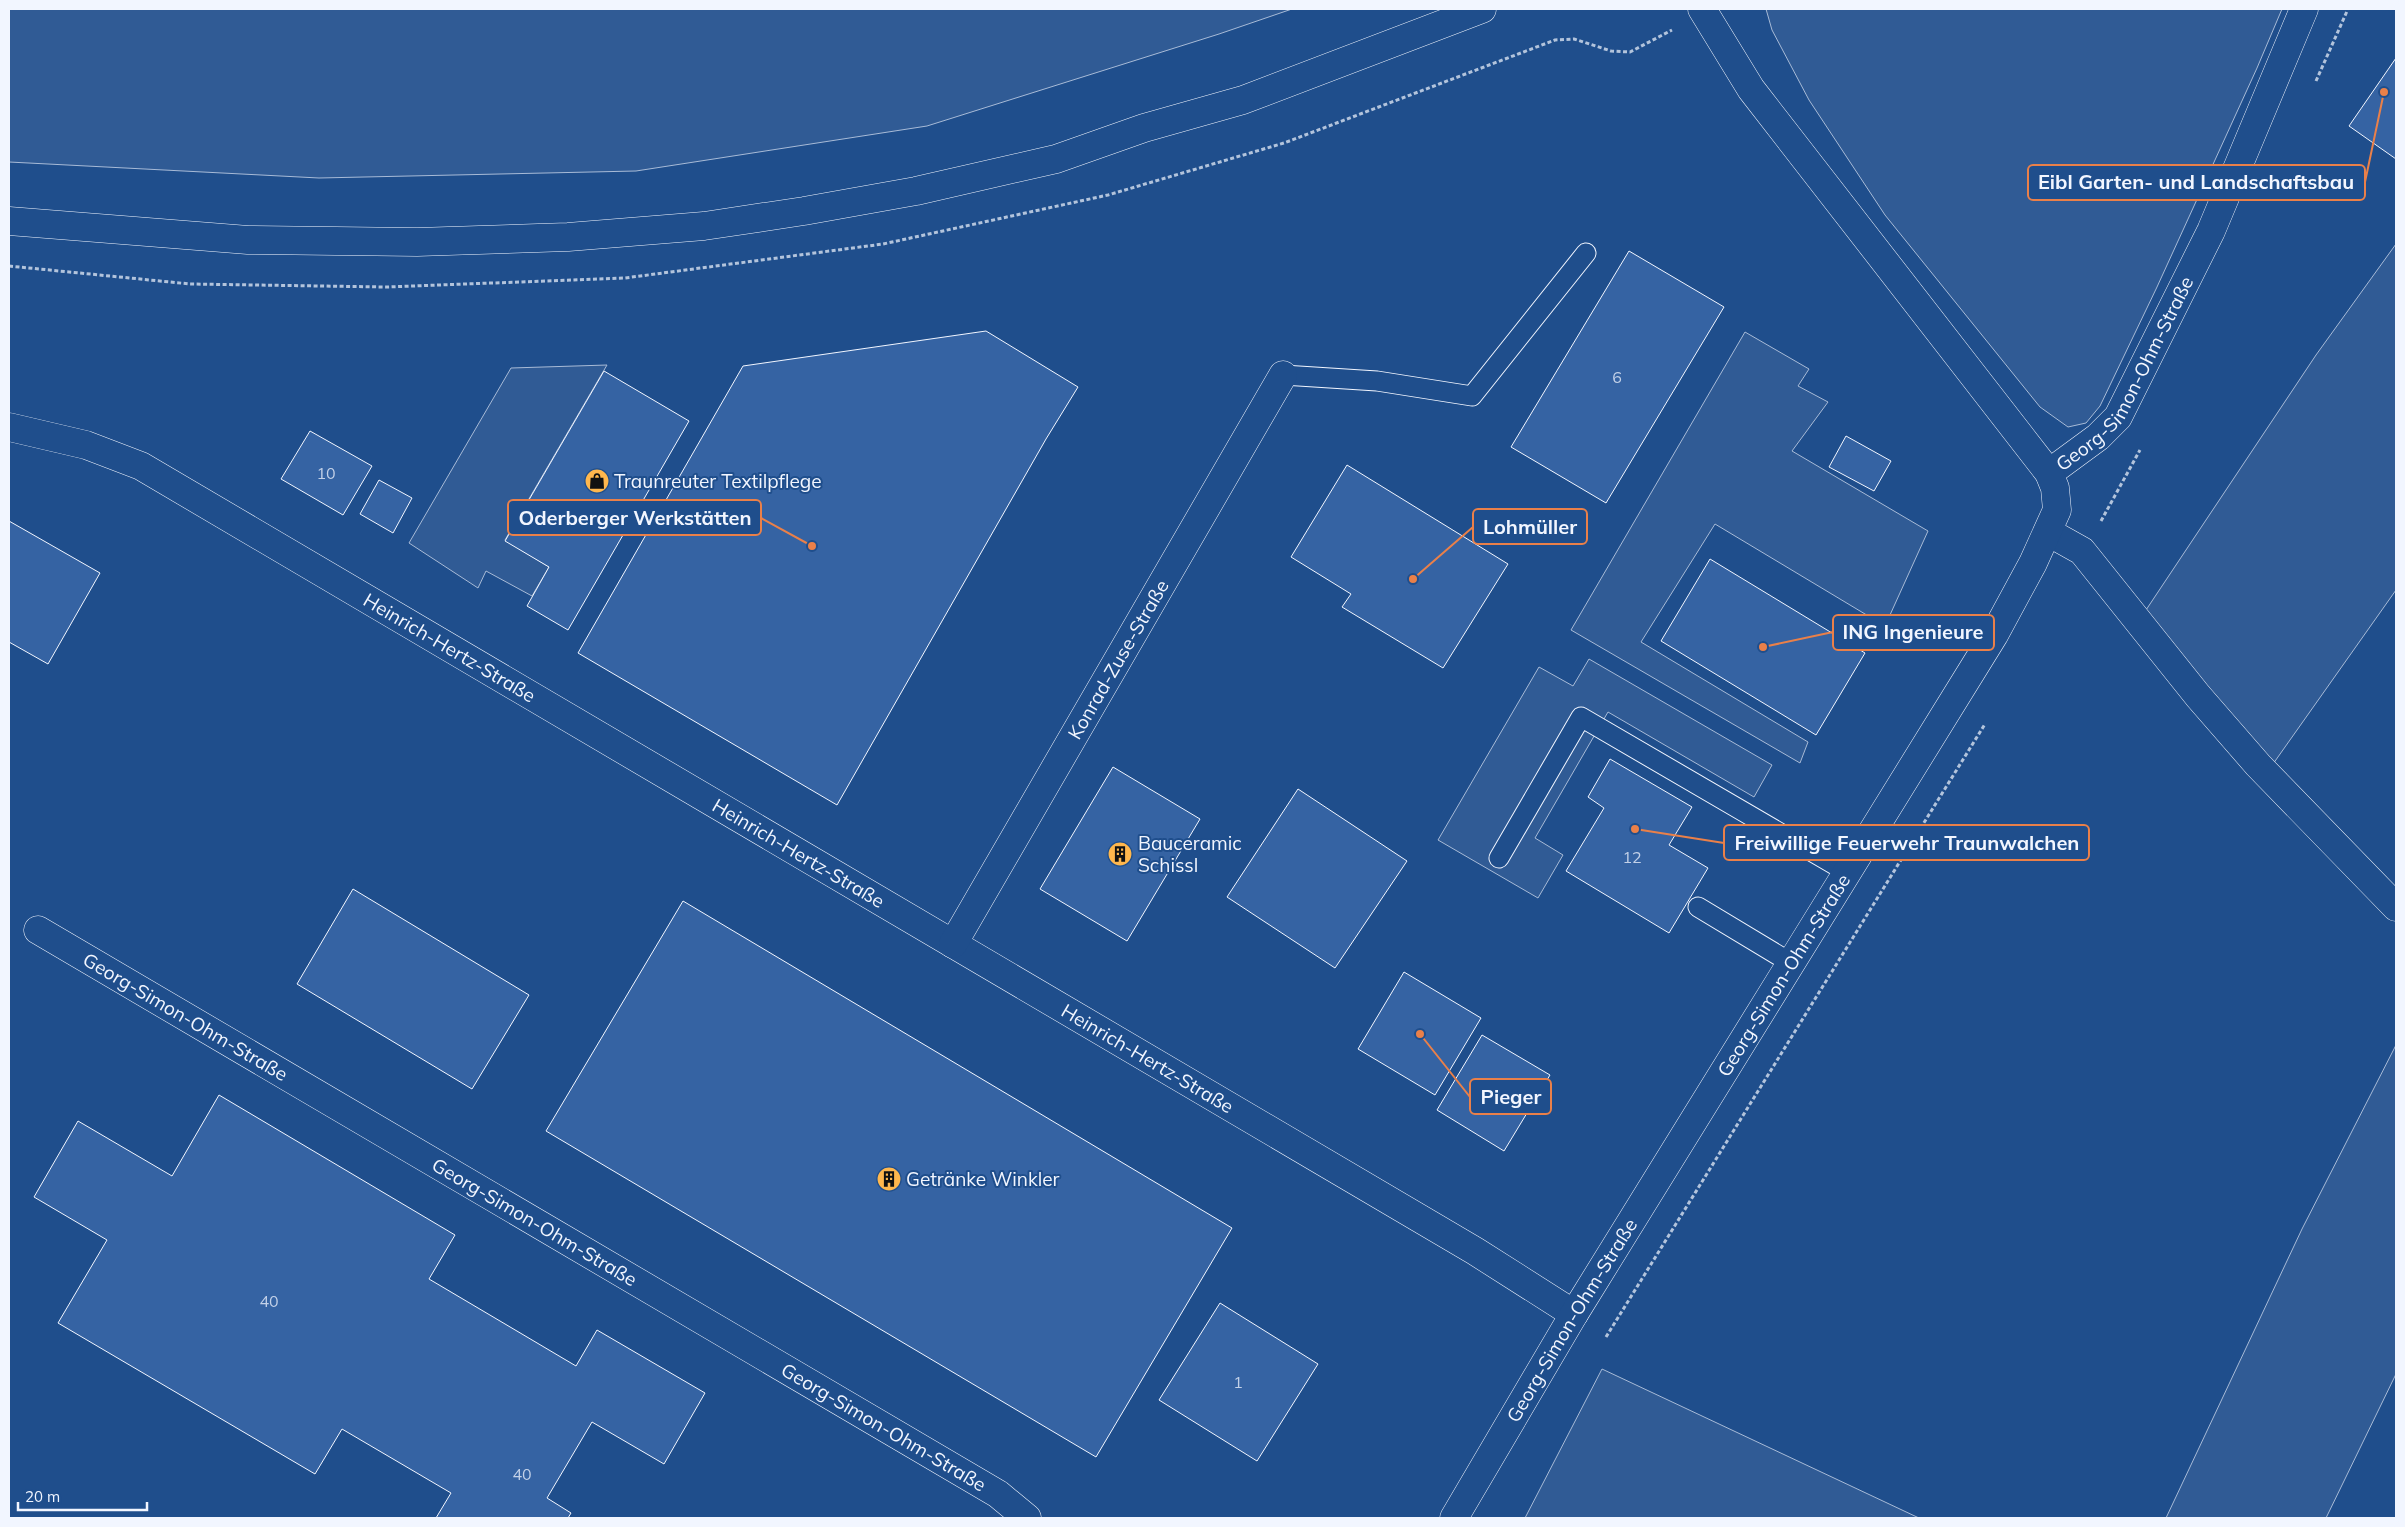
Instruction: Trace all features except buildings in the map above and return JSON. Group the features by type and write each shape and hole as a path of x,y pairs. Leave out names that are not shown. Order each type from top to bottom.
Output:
{"street":[{"path":"9,221 248,240 407,242 568,237 713,225 804,211 916,190 1056,158 1144,128 1243,100 1482,9"},
{"path":"1702,9 1751,89 2049,473"},
{"name":"Georg-Simon-Ohm-Straße","path":"1454,1518 1574,1314 1994,635 2048,532 2057,510 2055,488 2049,473 2098,437 2118,417 2211,231 2304,9"},
{"name":"Konrad-Zuse-Straße","path":"953,944 1283,375"},
{"name":"Heinrich-Hertz-Straße","path":"9,426 86,445 141,466 1475,1251 1574,1314"},
{"path":"2048,532 2082,551 2198,696 2258,765 2396,907"},
{"name":"Georg-Simon-Ohm-Straße","path":"38,930 998,1494 1027,1518"}],"lane":[{"path":"1283,375 1377,381 1472,396 1586,253"},
{"path":"1499,858 1581,717 1847,872"},
{"path":"1698,907 1791,963"}],"path":[{"path":"1602,1344 1988,719"}],"shaded area":[{"path":"9,9 1292,9 1219,34 927,126 636,171 319,178 9,162"},
{"path":"1766,9 2282,9 2157,287 2100,406 2086,423 2068,427 2040,407 1885,215 1809,100 1772,30"},
{"path":"2396,244 2396,590 2273,764 2144,613 2316,355"},
{"path":"1745,332 1809,369 1798,386 1828,402 1792,451 1928,531 1885,626 1715,524 1641,642 1808,742 1800,763 1571,630"},
{"path":"607,365 505,540 549,567 532,596 486,571 478,588 409,543 511,368"},
{"path":"1589,659 1772,765 1754,797 1608,712 1535,838 1563,855 1538,898 1438,840 1539,667 1573,686"},
{"path":"2396,1045 2396,1374 2326,1518 2166,1518 2302,1229"},
{"path":"1602,1369 1919,1518 1525,1518"}],"place":[{"name":"Eibl Garten- und Landschaftsbau","path":"2384,92"},
{"name":"Traunreuter Textilpflege","path":"597,481"},
{"name":"Oderberger Werkstätten","path":"812,546"},
{"name":"Lohmüller","path":"1413,579"},
{"name":"ING Ingenieure","path":"1763,647"},
{"name":"Freiwillige Feuerwehr Traunwalchen","path":"1635,829"},
{"name":"Bauceramic Schissl","path":"1120,854"},
{"name":"Pieger","path":"1420,1034"},
{"name":"Getränke Winkler","path":"889,1179"}]}
